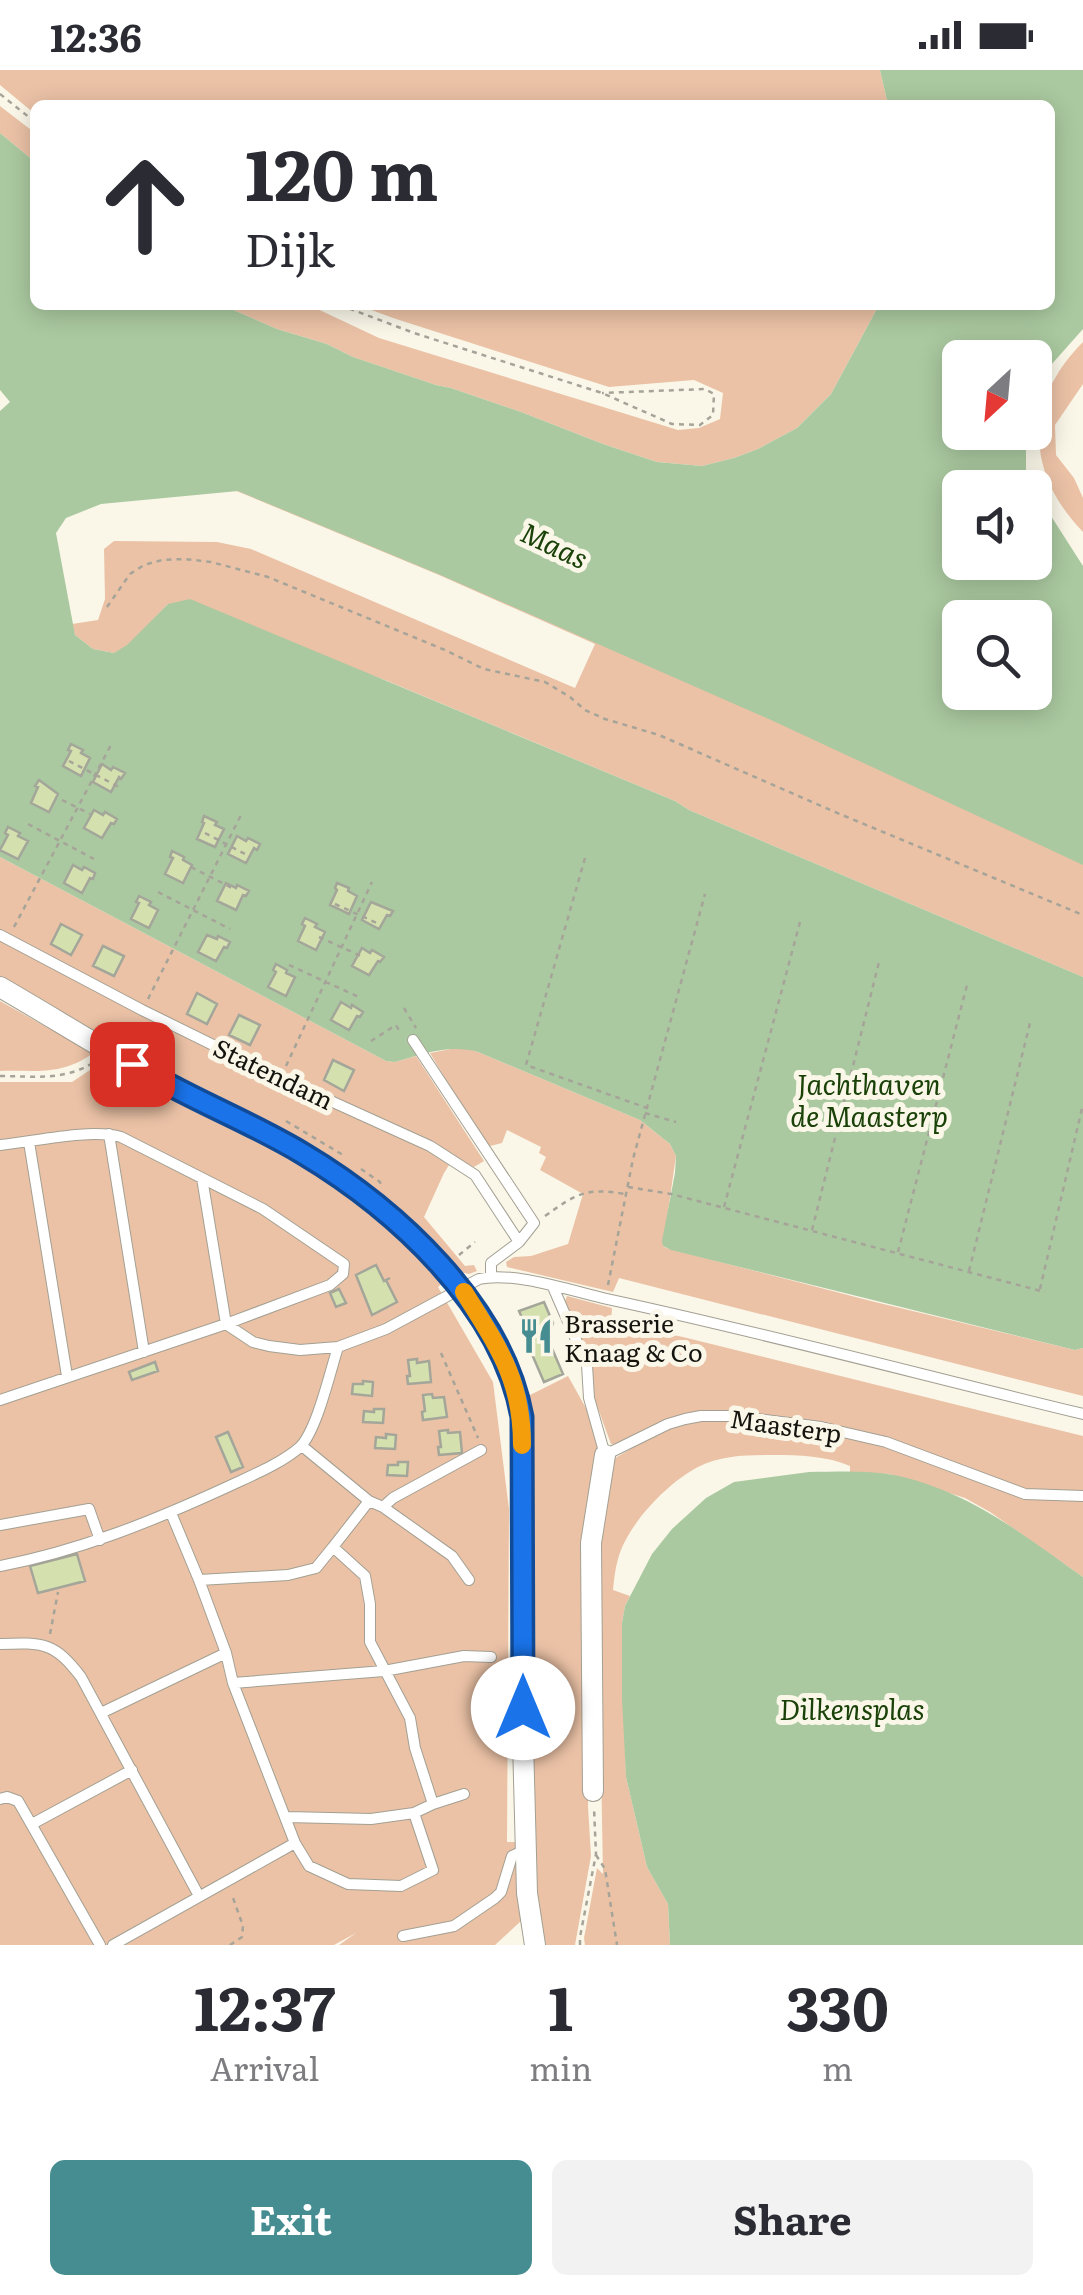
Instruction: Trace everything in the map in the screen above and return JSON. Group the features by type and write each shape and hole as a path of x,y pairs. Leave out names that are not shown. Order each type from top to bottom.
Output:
{"street":[{"path":"0,987 158,1080 302,1153 358,1190 396,1221 461,1288 496,1345 510,1372 522,1417 527,1893 535,1945"},
{"path":"593,1791 591,1543 605,1456"}],"lane":[{"name":"Statendam","path":"4,937 280,1078 430,1146 474,1175 520,1242"},
{"path":"414,1040 534,1223 520,1242 490,1263 491,1276"},
{"path":"109,1134 144,1352"},
{"path":"0,1145 109,1134 120,1137 263,1209 344,1264 343,1274 330,1285 0,1400"},
{"path":"28,1142 68,1376"},
{"path":"202,1178 226,1324 253,1342 300,1350 338,1347 491,1276 606,1298 1083,1414"},
{"path":"552,1287 587,1365 590,1398 605,1456"},
{"path":"0,1566 100,1540 171,1513 257,1473 302,1446 322,1400 338,1347"},
{"name":"Maasterp","path":"605,1456 686,1418 735,1416 822,1427 886,1442 1026,1494 1083,1496"},
{"path":"302,1446 368,1501 452,1556 469,1580"},
{"path":"383,1508 393,1498 481,1450"},
{"path":"199,1580 288,1575 316,1568 368,1501"},
{"path":"0,1524 89,1509 100,1540"},
{"path":"171,1513 296,1843 309,1866 348,1884 377,1887 400,1886 433,1870 414,1812"},
{"path":"334,1547 365,1576 370,1642 410,1718 414,1748 433,1804"},
{"path":"0,1644 20,1643 63,1653 82,1678 199,1896"},
{"path":"101,1714 226,1652"},
{"path":"234,1684 384,1672 464,1656 491,1656"},
{"path":"32,1824 132,1770"},
{"path":"287,1817 371,1819 414,1812 464,1794"},
{"path":"0,1799 18,1801 100,1945"},
{"path":"113,1945 296,1843"},
{"path":"403,1936 454,1926 495,1898 512,1856 526,1849"}],"path":[{"path":"0,94 30,118"},
{"path":"353,310 602,394 672,424 700,425 713,414 714,394 705,388 602,394"},
{"path":"108,608 130,574 162,560 210,562 268,577 484,669 545,682 604,719 658,735 1083,914"},
{"path":"4,937 24,908 112,743"},
{"path":"69,761 120,788"},
{"path":"62,800 90,814"},
{"path":"142,1010 242,814"},
{"path":"28,824 94,859"},
{"path":"205,833 245,854"},
{"path":"586,858 526,1065 647,1108"},
{"path":"191,868 232,888"},
{"path":"280,1078 372,882"},
{"path":"158,892 230,929"},
{"path":"606,1298 633,1159 705,894"},
{"path":"335,904 378,924"},
{"path":"724,1208 800,922"},
{"path":"319,937 363,957"},
{"path":"811,1231 879,962"},
{"path":"289,965 361,998"},
{"path":"898,1254 966,985"},
{"path":"969,1272 1031,1019"},
{"path":"371,1041 396,1025"},
{"path":"0,1076 60,1076 76,1072 96,1061 107,1049"},
{"path":"628,1187 671,1194 1042,1291 1083,1104"},
{"path":"645,1114 676,1122"},
{"path":"534,1223 576,1195 602,1190 626,1194"},
{"path":"443,1269 475,1242"},
{"path":"441,1352 481,1450"},
{"path":"47,1647 58,1592"},
{"path":"580,1945 596,1854 593,1791"},
{"path":"596,1854 605,1869 616,1945"},
{"path":"224,1882 235,1899 243,1926 242,1937 230,1945"}],"shaded area":[{"path":"0,70 880,70 887,100 30,100 30,110 0,85"},
{"path":"0,106 30,129 30,158 0,133"},
{"path":"233,310 320,310 379,338 678,430 699,428 720,419 723,393 694,380 609,387 371,310 876,310 831,394 797,428 758,449 702,466 657,462 277,329"},
{"path":"1083,342 1083,384 1055,425 1056,455 1074,478 1083,498 1083,532 1052,488 1052,470 1045,470 1041,450 1052,450 1052,385"},
{"path":"0,364 628,636 942,691 942,710 1049,710 1083,716 1083,977 385,680 168,604 127,646 114,653 93,649 75,635 72,624 98,620 105,599 104,549 114,541 217,542 251,549 575,688 595,644 234,490"},
{"path":"0,857 386,1061 416,1056 484,1161 474,1167 454,1157 424,1217 465,1266 474,1265 477,1271 460,1272 406,1218 172,1077 0,982"},
{"path":"0,1001 93,1053 60,1069 0,1071"},
{"path":"461,1047 640,1120 670,1144 676,1156 663,1246 666,1248 1075,1350 1083,1348 1083,1396 619,1278 613,1292 507,1267 506,1262 514,1257 531,1256 568,1244 583,1194 540,1170 546,1157 539,1153 541,1147 507,1130 502,1143 490,1146 480,1137 430,1053"},
{"path":"105,1060 321,1174 388,1221 444,1282 438,1287 493,1382 509,1509 507,1842 516,1842 521,1921 495,1945 339,1945 356,1933 334,1945 0,1945 0,1082 72,1082"},
{"path":"567,1296 612,1308 611,1322 1083,1436 1083,1493 1028,1491 894,1442 712,1412 619,1445 611,1444 592,1392 590,1363 565,1301"},
{"path":"568,1376 587,1410 598,1448 588,1806 591,1856 575,1945 539,1945 534,1905 526,1397"},
{"path":"738,1419 873,1441 1037,1499 1083,1500 1083,1577 965,1498 889,1474 850,1472 850,1466 823,1458 774,1455 725,1458 686,1474 661,1494 630,1533 618,1559 613,1590 630,1596 622,1623 626,1777 647,1867 668,1904 670,1945 585,1945 597,1868 603,1874 597,1552 612,1460 662,1430 690,1421"}],"water":[{"path":"880,70 1083,70 1083,329 1052,364 1052,340 942,340 942,450 1026,450 1026,470 942,470 942,580 1052,580 1052,518 1083,566 1083,865 771,720 238,491 101,504 66,518 56,533 75,635 93,649 114,653 168,604 190,599 675,801 1083,977 1083,1348 1075,1350 671,1250 662,1241 676,1156 670,1144 640,1120 478,1052 446,1050 386,1061 0,857 0,411 10,402 0,390 0,133 30,158 30,310 233,310 353,357 657,462 702,466 758,449 797,428 831,394 876,310 1055,310 1055,100 887,100"},
{"name":"Dilkensplas","path":"809,1472 884,1473 946,1491 994,1516 1083,1577 1083,1945 670,1945 668,1904 647,1867 626,1777 622,1698 625,1606 652,1554 706,1498 734,1482"}],"building":[{"path":"71,744 90,758 81,776 63,766"},
{"path":"102,764 125,773 111,792 93,782"},
{"path":"39,780 58,794 49,812 31,803"},
{"path":"94,810 117,819 102,838 84,828"},
{"path":"204,816 224,829 215,847 197,839"},
{"path":"8,827 28,841 18,859 0,850"},
{"path":"237,836 260,844 246,863 228,854"},
{"path":"172,851 192,865 183,883 165,874"},
{"path":"73,865 95,873 82,893 64,883"},
{"path":"226,883 249,891 236,910 217,901"},
{"path":"337,883 357,896 349,914 330,905"},
{"path":"139,896 158,910 149,928 131,919"},
{"path":"371,902 393,911 379,929 362,920"},
{"path":"305,918 325,932 316,950 298,941"},
{"path":"61,924 82,935 71,955 51,944"},
{"path":"207,935 230,942 216,961 198,952"},
{"path":"103,946 124,956 114,976 93,966"},
{"path":"362,948 384,957 369,975 352,966"},
{"path":"276,964 295,977 286,996 268,987"},
{"path":"197,993 217,1004 207,1024 187,1014"},
{"path":"341,1002 363,1012 349,1030 331,1020"},
{"path":"239,1015 260,1025 250,1045 229,1035"},
{"path":"333,1060 354,1070 344,1091 324,1080"},
{"path":"376,1265 397,1302 372,1315 356,1275"},
{"path":"339,1289 346,1303 336,1307 330,1293"},
{"path":"544,1302 553,1323 544,1330 563,1374 544,1382 519,1311"},
{"path":"417,1359 417,1363 429,1361 431,1382 408,1384 408,1360"},
{"path":"155,1362 158,1371 132,1380 129,1372"},
{"path":"373,1382 372,1396 352,1394 353,1384"},
{"path":"432,1394 433,1398 444,1397 447,1417 423,1420 423,1395"},
{"path":"384,1409 383,1423 363,1422 364,1411"},
{"path":"439,1431 460,1432 462,1453 439,1455"},
{"path":"228,1432 243,1467 231,1472 216,1437"},
{"path":"386,1434 396,1435 395,1449 375,1448 376,1437 386,1438"},
{"path":"408,1462 407,1476 387,1475 388,1465"},
{"path":"77,1554 85,1581 38,1593 30,1566"}],"slow traffic":[{"path":"464,1292 510,1372 522,1417 522,1445"}],"place":[{"name":"Brasserie Knaag & Co","path":"536,1336"}],"route":[{"path":"132,1064 302,1153 358,1190 396,1221 461,1288 496,1345 510,1372 522,1417 523,1708"}],"water label":[{"name":"Maas","path":"555,544"},
{"name":"Jachthaven de Maasterp","path":"869,1099"}]}
